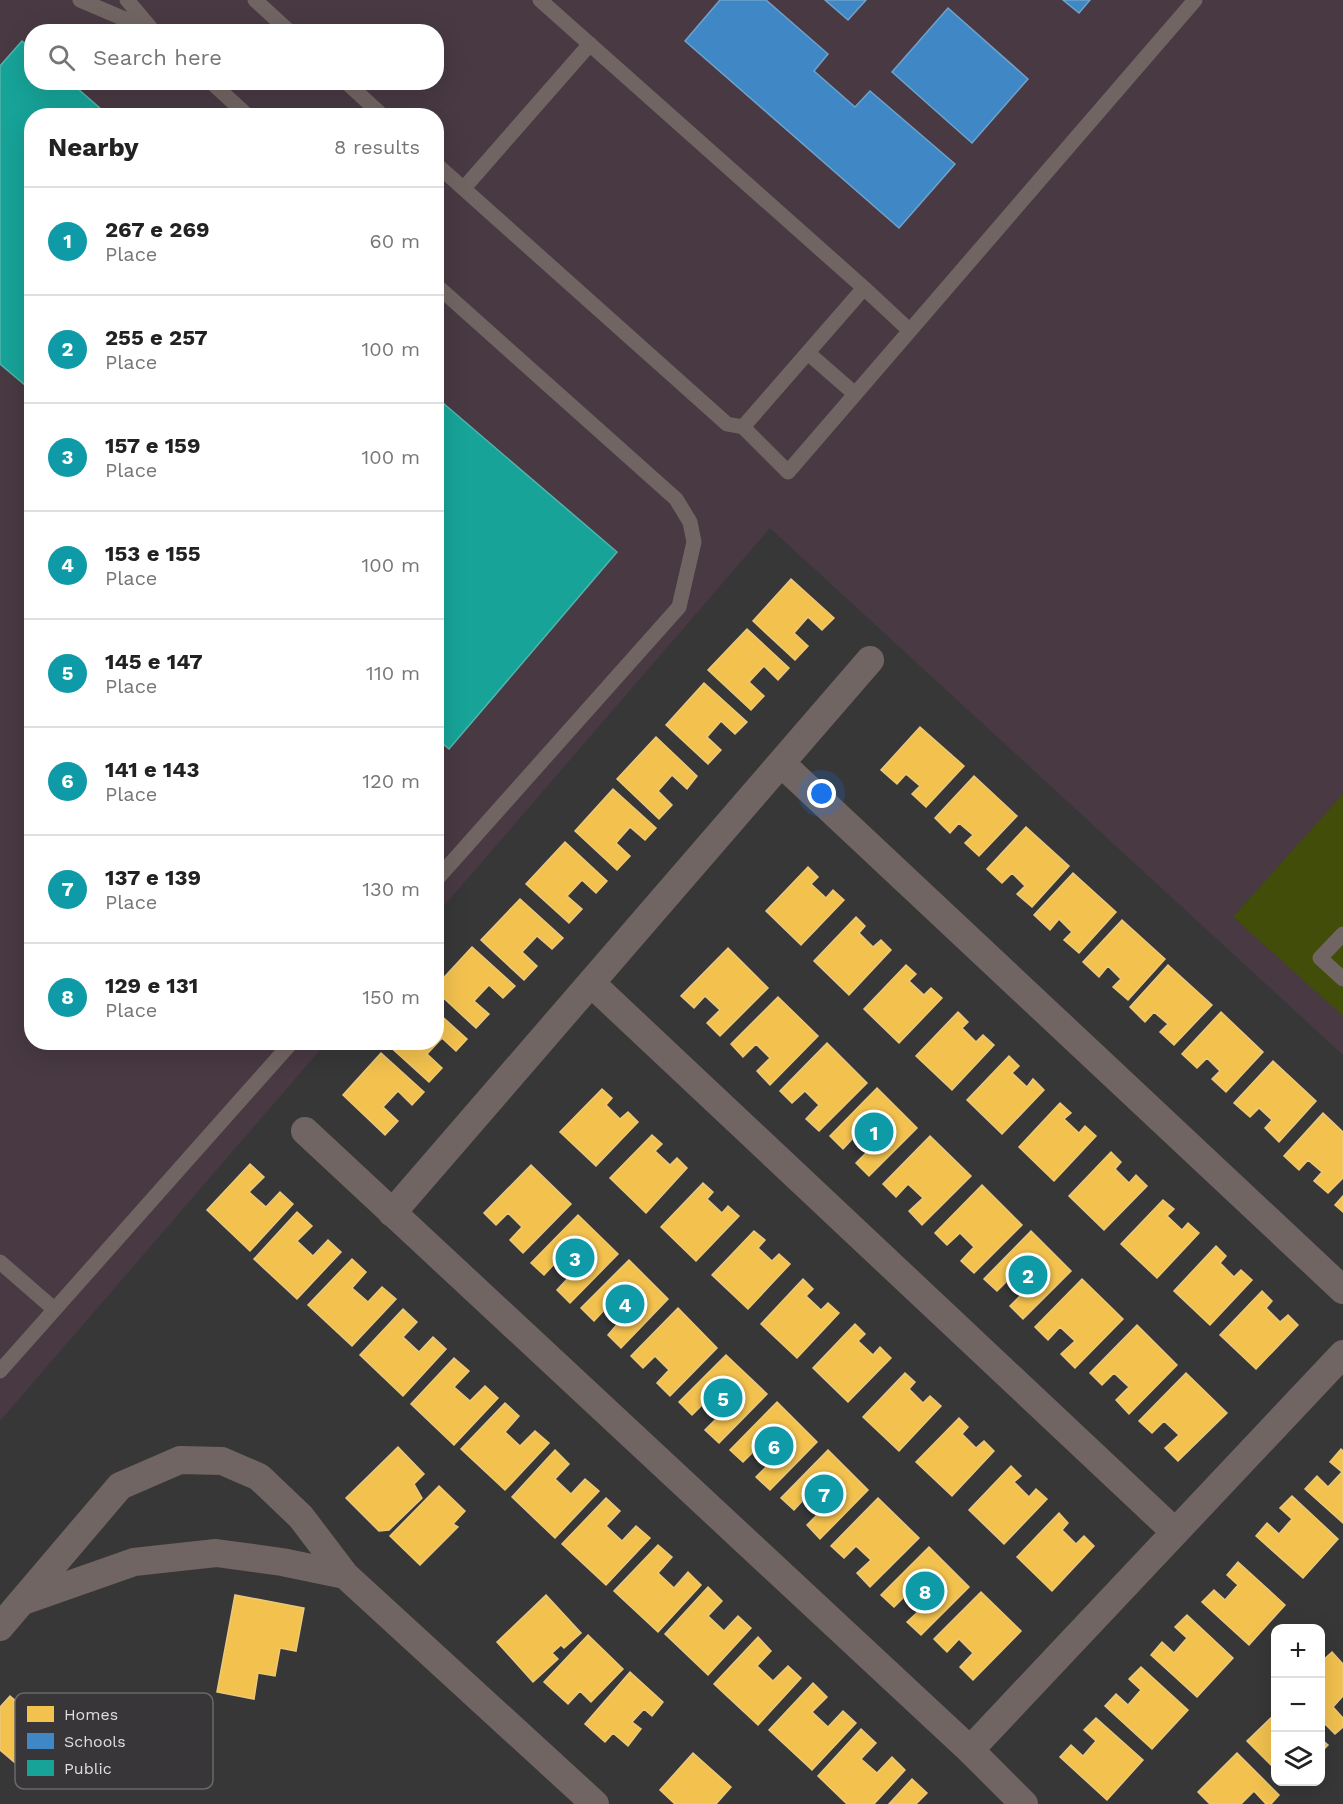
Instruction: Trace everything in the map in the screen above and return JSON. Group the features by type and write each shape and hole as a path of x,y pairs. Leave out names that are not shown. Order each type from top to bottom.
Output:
{"street":[{"path":"392,1213 870,660"},
{"path":"781,763 1343,1290"},
{"path":"591,983 1175,1532"},
{"path":"305,1131 970,1750 1024,1804"},
{"path":"970,1750 1343,1354"},
{"path":"0,1627 120,1486 180,1460 222,1461 259,1477 301,1517 345,1575 595,1804"},
{"path":"21,1602 134,1562 216,1552 345,1575"}],"lane":[{"path":"80,0 137,24"},
{"path":"127,0 147,24"},
{"path":"255,0 281,24"},
{"path":"540,0 909,330"},
{"path":"444,171 727,424 743,427 788,472 1195,0"},
{"path":"464,188 590,44"},
{"path":"220,90 239,108"},
{"path":"355,90 374,108"},
{"path":"743,427 864,288"},
{"path":"444,292 676,499 690,522 694,543 679,608 444,871"},
{"path":"808,353 855,394"},
{"path":"1343,934 1320,958 1343,979"},
{"path":"0,1371 284,1050"},
{"path":"0,1262 54,1309"}],"shaded area":[{"path":"0,0 1343,0 1343,1055 770,528 444,906 444,108 24,108 24,1050 320,1050 0,1421"}],"green space":[{"path":"1343,794 1343,1016 1233,917"}],"building: Homes":[{"path":"791,579 834,618 822,630 808,617 794,633 808,646 795,660 753,621"},
{"path":"747,629 789,668 778,680 764,666 749,682 764,696 751,710 708,670"},
{"path":"704,683 747,722 735,734 721,721 707,737 721,750 708,764 666,725"},
{"path":"920,727 964,766 926,807 912,794 920,786 906,774 897,784 881,770"},
{"path":"656,737 697,776 687,789 672,775 658,791 672,805 659,819 617,779"},
{"path":"974,776 1017,816 979,856 965,843 973,835 959,823 950,833 935,818"},
{"path":"613,789 656,828 645,840 630,827 616,843 630,856 617,870 575,831"},
{"path":"1026,827 1069,866 1032,907 1017,894 1025,886 1012,873 1002,883 987,869"},
{"path":"565,842 607,881 596,893 582,880 567,896 582,909 569,923 526,884"},
{"path":"808,867 818,877 811,884 826,898 833,890 844,900 801,945 766,911"},
{"path":"1073,873 1116,912 1079,953 1064,940 1072,932 1059,919 1050,930 1034,915"},
{"path":"520,899 563,938 552,949 537,936 522,952 537,966 524,980 481,940"},
{"path":"856,917 865,926 859,933 873,947 881,940 891,950 849,995 814,961"},
{"path":"1122,920 1165,959 1128,1000 1113,987 1121,979 1108,966 1099,977 1083,962"},
{"path":"472,947 515,986 503,998 489,985 474,1001 489,1014 476,1028 444,998 444,977"},
{"path":"728,948 768,988 720,1036 707,1023 720,1010 705,996 694,1008 681,996"},
{"path":"906,965 916,974 909,981 924,995 931,988 942,998 899,1043 864,1009"},
{"path":"1168,965 1212,1005 1174,1045 1160,1032 1168,1024 1154,1012 1145,1022 1130,1007"},
{"path":"778,997 818,1036 770,1085 757,1071 770,1058 756,1044 743,1057 731,1044"},
{"path":"958,1012 968,1022 962,1028 976,1042 983,1035 994,1045 952,1090 916,1056"},
{"path":"1221,1012 1263,1052 1226,1092 1212,1079 1220,1071 1207,1058 1197,1068 1182,1054"},
{"path":"444,1018 467,1039 456,1051 444,1040"},
{"path":"827,1043 867,1083 819,1131 806,1119 819,1105 805,1091 792,1103 780,1091"},
{"path":"394,1050 431,1050 427,1054 442,1068 429,1082"},
{"path":"381,1053 424,1092 412,1105 398,1091 383,1107 398,1121 385,1135 343,1095"},
{"path":"1009,1056 1019,1066 1012,1073 1027,1087 1033,1079 1044,1090 1002,1134 967,1100"},
{"path":"1273,1061 1316,1101 1279,1142 1265,1128 1272,1120 1259,1108 1250,1117 1234,1103"},
{"path":"877,1088 917,1128 869,1176 856,1163 869,1150 855,1136 843,1149 830,1136"},
{"path":"602,1089 612,1098 606,1105 620,1119 628,1112 638,1122 596,1166 560,1132"},
{"path":"1060,1103 1071,1113 1064,1119 1079,1133 1085,1126 1096,1136 1054,1181 1019,1147"},
{"path":"1323,1113 1343,1132 1343,1178 1328,1193 1314,1181 1322,1172 1308,1160 1299,1170 1284,1156"},
{"path":"652,1135 662,1144 655,1151 670,1165 677,1158 687,1168 646,1213 610,1178"},
{"path":"930,1136 971,1176 922,1225 909,1211 923,1198 908,1184 896,1197 883,1184"},
{"path":"1111,1152 1121,1162 1115,1169 1129,1183 1136,1175 1147,1186 1104,1230 1069,1196"},
{"path":"250,1164 264,1177 249,1192 266,1207 280,1192 293,1204 250,1251 207,1210"},
{"path":"531,1165 571,1204 523,1253 510,1240 522,1227 508,1213 496,1225 484,1213"},
{"path":"703,1183 713,1192 707,1199 722,1213 728,1206 739,1216 696,1261 661,1227"},
{"path":"982,1185 1022,1225 974,1273 961,1261 974,1247 960,1233 947,1245 935,1233"},
{"path":"1343,1196 1343,1212 1335,1205"},
{"path":"1163,1200 1174,1209 1167,1216 1182,1230 1188,1223 1199,1233 1157,1278 1121,1244"},
{"path":"297,1212 312,1226 297,1241 313,1256 328,1240 341,1252 297,1299 254,1259"},
{"path":"578,1215 618,1254 570,1303 557,1290 570,1276 556,1262 544,1275 531,1263"},
{"path":"754,1231 765,1240 758,1248 772,1261 779,1254 790,1264 748,1309 712,1275"},
{"path":"1031,1231 1071,1271 1023,1319 1010,1306 1023,1293 1009,1279 997,1291 984,1279"},
{"path":"1216,1246 1226,1256 1220,1263 1234,1277 1241,1270 1252,1280 1210,1325 1174,1291"},
{"path":"352,1259 366,1272 352,1288 368,1302 382,1287 396,1299 352,1346 308,1305"},
{"path":"629,1260 668,1299 621,1348 608,1335 620,1321 606,1308 594,1321 581,1308"},
{"path":"803,1279 813,1289 806,1296 821,1310 828,1303 839,1313 797,1358 761,1324"},
{"path":"1082,1279 1123,1319 1075,1368 1061,1354 1075,1341 1060,1327 1048,1340 1035,1327"},
{"path":"1262,1291 1272,1301 1266,1308 1280,1322 1288,1315 1298,1325 1256,1369 1220,1335"},
{"path":"678,1308 717,1348 670,1396 657,1383 669,1370 655,1356 643,1368 631,1356"},
{"path":"403,1309 417,1322 403,1337 419,1352 433,1337 446,1349 403,1396 360,1355"},
{"path":"855,1324 865,1334 858,1341 873,1355 880,1347 891,1358 848,1402 813,1368"},
{"path":"1137,1325 1177,1365 1129,1414 1116,1400 1129,1387 1114,1373 1102,1385 1090,1373"},
{"path":"726,1355 767,1394 719,1443 705,1430 719,1416 705,1402 692,1415 679,1402"},
{"path":"454,1358 469,1371 454,1387 470,1401 485,1386 498,1398 454,1445 411,1404"},
{"path":"905,1373 915,1382 909,1389 923,1403 930,1396 941,1406 899,1451 863,1417"},
{"path":"1186,1373 1227,1413 1178,1461 1165,1448 1179,1435 1164,1421 1152,1433 1139,1421"},
{"path":"777,1402 817,1442 770,1490 756,1477 769,1464 755,1450 743,1462 730,1450"},
{"path":"505,1403 519,1416 505,1432 520,1446 535,1431 549,1443 505,1490 461,1449"},
{"path":"959,1418 968,1427 962,1434 976,1448 984,1441 994,1451 952,1496 916,1462"},
{"path":"398,1447 424,1474 414,1484 422,1498 389,1530 379,1531 346,1498"},
{"path":"1341,1449 1343,1451 1343,1523 1305,1489 1317,1476 1328,1487 1342,1472 1330,1462"},
{"path":"555,1450 569,1464 555,1479 571,1494 585,1479 599,1491 555,1538 512,1497"},
{"path":"828,1450 868,1490 820,1539 807,1525 820,1512 805,1498 794,1510 781,1498"},
{"path":"1011,1466 1021,1476 1014,1482 1029,1497 1036,1489 1047,1499 1004,1544 969,1510"},
{"path":"439,1486 465,1511 453,1524 458,1527 420,1565 390,1536"},
{"path":"1292,1496 1338,1539 1303,1578 1256,1536 1267,1523 1279,1534 1292,1519 1280,1508"},
{"path":"606,1498 620,1511 606,1526 622,1541 636,1526 650,1538 606,1585 562,1544"},
{"path":"878,1498 919,1538 870,1587 857,1573 871,1560 856,1546 844,1558 831,1546"},
{"path":"1059,1513 1068,1523 1062,1530 1076,1544 1084,1536 1094,1546 1052,1591 1017,1557"},
{"path":"658,1545 672,1557 658,1573 674,1588 688,1572 701,1585 658,1632 614,1591"},
{"path":"929,1547 969,1587 921,1635 907,1622 921,1609 906,1595 894,1607 881,1595"},
{"path":"1238,1562 1285,1605 1249,1645 1202,1602 1214,1590 1225,1600 1238,1585 1227,1575"},
{"path":"708,1587 722,1601 708,1616 724,1631 738,1616 751,1628 708,1675 665,1634"},
{"path":"981,1592 1021,1631 973,1680 960,1667 973,1653 959,1639 947,1652 934,1639"},
{"path":"235,1595 304,1608 296,1651 280,1648 275,1676 258,1673 254,1699 217,1692"},
{"path":"546,1595 581,1633 564,1648 561,1645 552,1653 558,1659 533,1682 497,1642"},
{"path":"1187,1615 1233,1658 1197,1697 1151,1655 1162,1642 1174,1653 1187,1638 1175,1627"},
{"path":"588,1635 623,1669 591,1702 580,1691 568,1704 544,1682"},
{"path":"758,1637 771,1651 757,1666 773,1681 788,1666 801,1678 758,1725 714,1684"},
{"path":"1332,1652 1343,1664 1343,1696 1333,1707 1343,1718 1343,1727 1335,1734 1325,1724 1325,1658"},
{"path":"1141,1667 1188,1710 1152,1749 1105,1706 1116,1694 1128,1705 1141,1690 1129,1679"},
{"path":"630,1672 663,1702 652,1716 644,1709 632,1722 641,1729 628,1746 613,1733 605,1742 585,1724"},
{"path":"813,1683 827,1697 812,1712 828,1727 843,1711 856,1723 812,1770 769,1730"},
{"path":"10,1696 15,1700 15,1763 0,1750 0,1707"},
{"path":"1096,1718 1143,1760 1107,1800 1060,1757 1071,1745 1083,1756 1096,1741 1084,1730"},
{"path":"1271,1718 1271,1765 1247,1741"},
{"path":"861,1729 876,1743 861,1759 877,1773 892,1757 905,1770 874,1804 847,1804 818,1776"},
{"path":"693,1753 731,1787 716,1804 675,1804 660,1790"},
{"path":"1237,1753 1279,1795 1271,1804 1266,1804 1254,1791 1241,1804 1210,1804 1198,1792"},
{"path":"912,1779 927,1793 916,1804 889,1804"}],"building: Schools":[{"path":"720,0 766,0 828,54 814,71 855,107 870,91 955,164 899,228 685,41"},
{"path":"825,0 866,0 848,20"},
{"path":"1063,0 1090,0 1079,13"},
{"path":"948,8 1028,79 972,143 892,72"}],"building: Public":[{"path":"22,41 24,43 24,90 79,90 100,108 24,108 24,384 0,364 0,66"},
{"path":"444,404 617,552 449,749 444,745"}],"place":[{"name":"267 e 269","path":"874,1132"},
{"name":"157 e 159","path":"575,1258"},
{"name":"255 e 257","path":"1028,1275"},
{"name":"153 e 155","path":"625,1304"},
{"name":"145 e 147","path":"723,1398"},
{"name":"141 e 143","path":"774,1446"},
{"name":"137 e 139","path":"824,1494"},
{"name":"129 e 131","path":"925,1591"}]}
